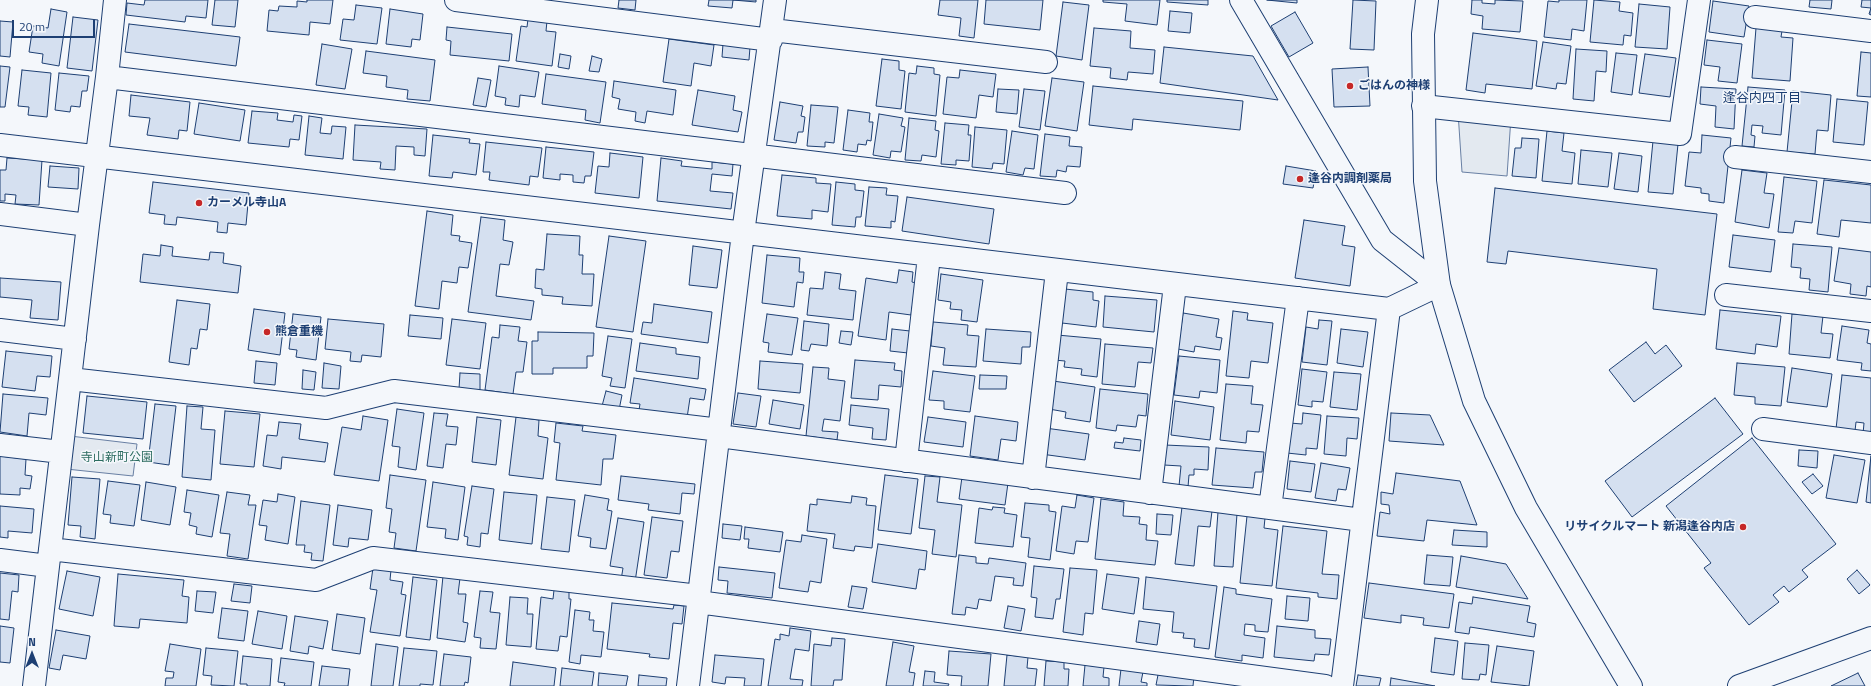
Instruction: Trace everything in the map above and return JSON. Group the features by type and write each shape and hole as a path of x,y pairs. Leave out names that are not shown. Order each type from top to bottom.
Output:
{"street":[{"path":"34,686 115,0"},
{"path":"456,0 771,35 1046,62"},
{"path":"688,686 744,234 775,0"},
{"path":"1241,0 1382,240 1439,285"},
{"path":"1427,0 1423,34 1425,181 1439,285 1474,402 1526,508 1631,686"},
{"path":"1423,106 1680,134 1699,0"},
{"path":"1755,17 1871,31"},
{"path":"107,77 1065,194"},
{"path":"0,145 929,256 1389,309 1439,285"},
{"path":"1735,157 1871,172"},
{"path":"0,214 88,225"},
{"path":"906,461 929,256"},
{"path":"1032,478 1057,271"},
{"path":"1150,493 1175,285"},
{"path":"1726,295 1871,312"},
{"path":"1270,508 1298,298"},
{"path":"1342,686 1389,309"},
{"path":"0,330 75,339"},
{"path":"70,379 326,408 394,391 719,433 1032,478 1362,520"},
{"path":"1763,429 1871,443"},
{"path":"0,445 62,452"},
{"path":"0,560 49,557 316,580 374,558 698,599 1325,686"},
{"path":"1739,686 1871,638"}],"green space":[{"path":"1458,112 1511,117 1507,176 1462,172"},
{"name":"寺山新町公園","path":"70,436 137,444 133,476 66,469"}],"building":[{"path":"145,0 208,0 206,18 186,16 185,22 126,15 127,3 144,5"},
{"path":"215,0 238,0 235,27 212,25"},
{"path":"307,0 333,0 330,24 310,22 309,35 267,31 269,10 278,11 279,6 297,7 297,1 307,2"},
{"path":"619,0 636,0 635,10 618,8"},
{"path":"709,0 733,0 732,8 708,6"},
{"path":"733,0 756,0 756,2"},
{"path":"940,0 978,0 974,38 959,36 961,18 938,15"},
{"path":"986,0 1043,0 1040,30 984,24"},
{"path":"1103,0 1160,0 1157,25 1125,21 1127,4 1103,2"},
{"path":"1167,0 1208,0 1208,5 1167,2"},
{"path":"1267,0 1297,0 1297,3"},
{"path":"1353,0 1376,1 1374,50 1350,49"},
{"path":"1472,0 1482,0 1482,3 1495,4 1495,0 1523,1 1520,32 1482,29 1483,16 1471,14"},
{"path":"1559,0 1587,0 1584,31 1572,29 1571,40 1544,37 1548,1 1559,2"},
{"path":"1594,0 1620,2 1619,11 1633,13 1631,36 1624,35 1623,45 1590,42"},
{"path":"1810,0 1832,0 1831,9 1809,7"},
{"path":"1862,0 1871,0 1871,8 1861,7"},
{"path":"1713,1 1749,6 1744,37 1709,32"},
{"path":"1063,2 1089,5 1082,60 1056,56"},
{"path":"1639,4 1670,7 1667,49 1635,47"},
{"path":"356,5 382,8 377,44 340,40 343,19 354,20"},
{"path":"51,9 67,12 59,66 42,63 43,54 29,52 33,26 48,28"},
{"path":"390,9 423,14 420,40 412,39 411,47 386,44"},
{"path":"1170,11 1192,13 1190,33 1168,31"},
{"path":"1295,12 1313,43 1289,57 1271,26"},
{"path":"73,17 98,20 92,71 67,68"},
{"path":"528,19 547,21 546,31 556,32 552,66 516,61 521,26 527,27"},
{"path":"0,21 13,22 10,57 0,56"},
{"path":"129,24 240,37 236,66 125,52"},
{"path":"447,27 512,34 509,61 450,55 451,41 446,40"},
{"path":"1094,28 1131,31 1130,48 1155,50 1153,74 1128,72 1127,80 1110,78 1111,68 1090,66"},
{"path":"1756,28 1782,31 1781,37 1793,38 1790,81 1752,78"},
{"path":"1473,33 1537,41 1532,89 1486,84 1485,93 1466,90"},
{"path":"669,39 714,45 711,66 694,63 691,86 663,82"},
{"path":"1707,40 1742,44 1737,83 1718,81 1720,67 1704,65"},
{"path":"1543,42 1571,46 1566,84 1557,83 1556,89 1536,86"},
{"path":"322,44 352,49 345,89 316,85"},
{"path":"723,44 750,47 749,60 722,57"},
{"path":"1164,47 1253,56 1278,100 1160,83"},
{"path":"1576,49 1607,51 1606,72 1596,71 1594,101 1573,99"},
{"path":"366,51 435,60 430,101 407,99 408,90 386,87 387,76 363,73"},
{"path":"1861,52 1871,53 1871,97 1857,96"},
{"path":"1616,53 1637,55 1632,95 1611,92"},
{"path":"560,54 571,56 569,69 558,67"},
{"path":"1645,54 1676,58 1670,97 1639,93"},
{"path":"592,56 602,59 599,72 589,71"},
{"path":"882,59 899,61 899,70 905,71 901,109 876,106"},
{"path":"0,66 10,67 5,107 0,107"},
{"path":"499,66 539,72 535,97 520,95 519,107 505,105 506,98 495,96"},
{"path":"917,66 934,68 934,74 940,75 936,116 905,112 909,73 916,74"},
{"path":"1368,67 1370,106 1334,107 1332,69"},
{"path":"22,70 51,73 47,117 28,115 29,107 18,106"},
{"path":"960,70 996,74 993,97 979,95 976,118 943,114 947,77 959,78"},
{"path":"59,73 89,76 87,91 82,91 80,107 71,106 70,112 55,110"},
{"path":"546,74 606,82 600,123 585,120 586,110 542,104"},
{"path":"478,78 491,80 486,107 473,105"},
{"path":"1052,78 1084,82 1077,131 1045,126"},
{"path":"614,81 676,90 673,115 647,111 645,123 635,121 636,112 618,109 620,99 612,97"},
{"path":"1093,86 1243,101 1240,130 1133,119 1132,130 1089,125"},
{"path":"1701,87 1736,89 1734,129 1715,127 1716,106 1700,104"},
{"path":"1748,87 1785,90 1781,135 1762,133 1763,126 1752,125 1751,135 1755,136 1754,147 1742,146"},
{"path":"998,89 1019,90 1017,114 996,112"},
{"path":"1024,89 1045,91 1040,130 1019,127"},
{"path":"698,90 735,96 733,110 742,112 738,132 692,125"},
{"path":"1793,91 1831,95 1828,131 1817,130 1815,154 1787,152"},
{"path":"131,95 190,102 187,131 179,130 178,139 147,135 150,118 129,116"},
{"path":"1837,99 1868,102 1864,145 1833,142"},
{"path":"780,102 803,106 801,116 805,117 803,132 798,132 796,143 774,140"},
{"path":"199,103 245,110 240,141 194,134"},
{"path":"811,105 838,107 834,143 825,142 825,147 807,146"},
{"path":"848,110 870,113 869,122 873,122 871,141 867,140 866,145 858,144 857,152 843,150"},
{"path":"252,111 278,113 277,120 293,122 294,115 302,116 299,140 290,139 289,147 248,143"},
{"path":"879,114 903,118 901,126 905,127 901,152 891,151 890,158 873,155"},
{"path":"309,116 322,118 320,133 331,134 332,126 346,127 343,159 305,155"},
{"path":"909,118 936,121 935,130 939,131 936,157 922,155 921,161 905,160"},
{"path":"945,123 969,125 968,135 971,135 969,161 956,160 956,165 941,164"},
{"path":"355,125 427,129 425,156 414,155 414,147 396,146 395,170 380,169 381,162 353,160"},
{"path":"975,127 1007,130 1004,164 993,163 992,169 972,167"},
{"path":"1012,131 1038,135 1034,169 1025,168 1023,175 1006,172"},
{"path":"1547,131 1564,133 1562,151 1575,153 1572,184 1542,181"},
{"path":"1045,134 1070,137 1069,146 1082,147 1080,167 1067,166 1066,172 1057,170 1056,177 1040,176"},
{"path":"433,135 470,139 469,143 480,144 476,175 453,172 452,178 429,176"},
{"path":"1702,135 1731,138 1724,203 1709,201 1709,194 1701,193 1701,188 1685,186 1689,152 1701,153"},
{"path":"1522,138 1539,139 1536,178 1512,176 1515,148 1521,148"},
{"path":"1653,141 1678,144 1673,194 1648,192"},
{"path":"486,142 542,148 538,177 530,176 529,185 489,180 490,172 483,172"},
{"path":"546,147 594,152 591,176 585,176 584,183 573,182 573,175 560,174 560,180 543,178"},
{"path":"1581,150 1612,153 1608,187 1578,184"},
{"path":"610,153 643,157 639,198 595,193 598,166 609,167"},
{"path":"1619,153 1642,156 1638,192 1614,189"},
{"path":"7,158 42,160 39,205 15,204 16,195 5,194 5,201 0,201 0,170 6,170"},
{"path":"661,158 682,161 681,166 712,169 712,162 733,164 732,176 712,174 710,191 733,193 731,209 657,201"},
{"path":"50,166 79,168 78,189 48,187"},
{"path":"1286,166 1316,171 1313,188 1283,184"},
{"path":"1742,170 1767,173 1764,193 1774,194 1769,228 1735,222"},
{"path":"782,175 816,178 816,183 831,184 828,212 812,210 812,219 777,216"},
{"path":"1784,177 1817,181 1812,223 1795,221 1793,233 1778,232"},
{"path":"1824,180 1871,185 1871,223 1841,220 1839,237 1817,234"},
{"name":"カーメル寺山A","path":"153,182 249,193 246,225 228,223 227,233 217,232 218,222 177,217 176,225 164,224 165,215 149,213"},
{"path":"836,182 855,184 855,190 864,191 861,217 856,217 855,227 832,225"},
{"path":"869,187 887,188 886,195 898,196 895,222 891,221 891,228 865,226"},
{"path":"1495,188 1717,214 1705,315 1653,309 1657,269 1508,251 1506,264 1487,262"},
{"path":"907,197 994,209 989,244 902,231"},
{"path":"427,211 453,215 451,235 460,236 459,241 472,243 468,268 459,267 457,283 442,281 439,309 415,306"},
{"path":"481,217 505,220 503,240 513,242 509,265 500,264 496,296 534,301 531,320 468,312"},
{"path":"1304,220 1345,226 1342,245 1355,247 1350,286 1295,278"},
{"path":"547,234 580,236 579,255 583,255 582,274 594,274 592,306 562,304 563,297 542,295 542,289 535,288 536,269 544,270"},
{"path":"1733,235 1775,240 1771,272 1729,267"},
{"path":"609,236 646,241 633,332 596,327"},
{"path":"1793,244 1832,247 1828,292 1809,290 1810,279 1800,278 1801,268 1791,267"},
{"path":"161,245 173,247 172,256 209,260 210,252 224,253 223,263 241,266 238,293 140,282 143,254 160,256"},
{"path":"693,246 722,250 717,288 689,285"},
{"path":"1839,248 1871,252 1871,287 1867,286 1866,296 1850,294 1851,284 1834,281"},
{"path":"767,255 800,258 799,272 804,272 803,283 797,282 794,307 762,303"},
{"path":"899,270 913,272 912,282 916,283 911,315 889,312 886,340 858,336 866,278 897,283"},
{"path":"825,272 841,274 839,289 856,291 853,320 807,315 810,288 823,289"},
{"path":"941,274 983,280 977,322 961,320 962,310 950,309 951,302 938,300"},
{"path":"0,278 61,282 58,320 30,318 32,300 0,297"},
{"path":"1065,289 1093,292 1093,300 1099,301 1096,327 1062,323"},
{"path":"1105,296 1157,300 1154,332 1103,327"},
{"path":"177,300 210,304 207,330 200,329 197,349 191,348 189,365 169,362"},
{"path":"654,304 712,312 708,343 641,334 643,322 652,323"},
{"name":"熊倉重機","path":"254,309 285,313 280,355 248,350"},
{"path":"1720,310 1781,316 1777,347 1756,344 1755,354 1716,349"},
{"path":"1233,311 1248,313 1247,320 1273,323 1268,363 1251,361 1249,378 1226,376"},
{"path":"1183,313 1219,319 1216,337 1222,338 1220,350 1195,346 1194,352 1178,349"},
{"path":"293,314 321,317 316,360 296,357 297,350 289,349"},
{"path":"767,314 798,318 792,355 768,352 769,343 763,342"},
{"path":"1792,314 1823,316 1821,333 1833,334 1830,358 1789,354"},
{"path":"410,315 443,318 441,339 408,336"},
{"path":"328,319 384,324 381,357 362,355 361,362 350,361 351,352 325,349"},
{"path":"452,319 486,323 480,369 446,365"},
{"path":"1319,320 1332,321 1327,365 1302,362 1306,327 1318,329"},
{"path":"804,321 829,324 827,346 811,344 809,351 801,350"},
{"path":"933,322 968,325 967,335 979,336 976,367 943,365 945,348 931,346"},
{"path":"500,325 520,327 518,341 527,342 523,372 516,372 513,394 485,390 492,337 499,338"},
{"path":"1842,326 1869,330 1867,343 1871,344 1871,371 1861,370 1862,363 1837,360"},
{"path":"892,329 910,331 908,353 890,351"},
{"path":"986,329 1031,332 1030,347 1022,347 1021,364 983,361"},
{"path":"1341,329 1368,332 1363,367 1337,363"},
{"path":"841,331 853,332 851,345 839,343"},
{"path":"538,332 594,333 593,356 587,356 587,368 553,368 553,374 532,374 532,341 538,341"},
{"path":"1057,335 1101,339 1097,377 1081,375 1082,369 1064,367 1065,361 1054,360"},
{"path":"608,336 632,339 625,388 610,386 612,378 602,376"},
{"path":"1646,342 1655,354 1666,345 1682,366 1634,402 1609,370"},
{"path":"640,343 676,348 676,354 700,357 698,379 636,371"},
{"path":"1105,344 1153,348 1151,363 1138,362 1135,387 1102,384"},
{"path":"6,351 52,356 50,377 37,376 35,391 2,387"},
{"path":"1179,356 1220,360 1217,393 1200,391 1199,398 1174,395"},
{"path":"855,360 895,363 894,370 902,371 901,387 879,385 878,400 851,398"},
{"path":"256,361 277,363 275,385 254,383"},
{"path":"760,361 803,364 800,393 758,389"},
{"path":"324,363 341,366 339,389 322,388"},
{"path":"1737,363 1785,367 1781,406 1755,404 1755,397 1734,395"},
{"path":"813,367 829,368 828,379 845,381 840,421 824,419 822,431 838,432 837,440 806,436"},
{"path":"1792,368 1832,374 1827,407 1787,402"},
{"path":"1302,369 1327,372 1323,402 1312,401 1312,407 1298,405"},
{"path":"303,370 316,372 314,390 302,389"},
{"path":"933,371 975,376 970,412 944,409 944,401 929,400"},
{"path":"1334,372 1361,374 1357,410 1330,407"},
{"path":"460,373 480,374 480,390 459,389"},
{"path":"980,375 1007,376 1006,389 979,389"},
{"path":"1842,375 1871,378 1871,435 1863,434 1864,423 1856,422 1855,431 1836,429"},
{"path":"634,378 706,389 704,400 690,398 687,418 639,410 640,404 630,403"},
{"path":"1053,381 1095,387 1090,422 1065,418 1066,412 1049,409"},
{"path":"1226,384 1253,386 1251,404 1263,405 1259,432 1247,431 1246,443 1220,440"},
{"path":"1100,389 1148,394 1146,416 1138,415 1136,427 1117,425 1116,431 1096,428"},
{"path":"606,391 622,395 619,410 602,406"},
{"path":"738,393 761,396 756,427 733,424"},
{"path":"3,394 48,398 46,415 29,413 27,436 0,432"},
{"path":"87,396 147,402 143,439 83,433"},
{"path":"1715,398 1743,434 1632,517 1605,481"},
{"path":"773,400 804,405 800,429 769,424"},
{"path":"1175,401 1214,407 1210,440 1171,435"},
{"path":"155,404 176,406 169,465 148,462"},
{"path":"851,405 889,409 886,440 872,439 873,428 849,425"},
{"path":"187,406 203,407 201,429 215,430 211,480 182,477"},
{"path":"397,409 424,413 416,470 398,467 400,447 392,446"},
{"path":"225,411 260,414 254,467 220,464"},
{"path":"434,413 448,414 446,426 458,427 456,445 446,444 443,468 427,466"},
{"path":"1303,413 1321,415 1317,449 1306,448 1306,455 1287,453 1290,423 1302,424"},
{"path":"1391,413 1430,415 1444,445 1389,441"},
{"path":"363,416 388,420 379,481 334,475 342,427 361,430"},
{"path":"975,416 1018,422 1016,441 1001,439 998,460 970,456"},
{"path":"1327,416 1359,418 1357,439 1347,438 1346,456 1324,454"},
{"path":"477,417 501,420 496,465 472,462"},
{"path":"516,417 539,420 538,436 548,438 543,479 509,475"},
{"path":"928,417 966,422 963,447 924,442"},
{"path":"279,422 301,424 299,439 328,443 325,462 282,457 281,469 263,466 267,435 277,436"},
{"path":"556,423 583,426 582,431 616,435 613,459 603,459 601,485 556,480 560,443 554,442"},
{"path":"1045,428 1089,434 1085,460 1041,454"},
{"path":"1124,438 1141,440 1140,451 1114,448 1115,442 1123,443"},
{"path":"1752,438 1836,544 1802,570 1808,577 1789,592 1784,586 1773,595 1779,602 1749,625 1704,568 1711,563 1666,506"},
{"path":"1165,445 1209,447 1208,470 1194,469 1194,475 1189,475 1188,487 1179,486 1181,466 1164,465"},
{"path":"1216,448 1264,452 1262,472 1255,472 1253,488 1212,485"},
{"path":"1799,450 1818,451 1817,468 1798,466"},
{"path":"1834,455 1865,460 1857,503 1826,498"},
{"path":"0,456 26,459 25,475 32,476 30,489 20,488 20,495 0,494"},
{"path":"1871,456 1871,503 1866,502"},
{"path":"1290,461 1315,464 1311,492 1287,489"},
{"path":"1321,463 1350,468 1346,490 1338,489 1336,501 1315,498"},
{"path":"1396,473 1460,481 1477,525 1427,520 1424,541 1377,536 1380,512 1390,514 1389,505 1381,504 1381,492 1393,494"},
{"path":"1813,474 1823,486 1812,494 1802,482"},
{"path":"390,475 426,480 416,551 394,548 396,533 389,532 392,509 386,508"},
{"path":"885,475 918,479 911,534 878,530"},
{"path":"621,476 695,484 694,494 682,493 680,514 648,510 649,504 618,500"},
{"path":"925,476 940,477 937,502 962,505 956,557 932,554 935,530 919,528"},
{"path":"72,477 100,479 95,539 80,537 81,526 68,525"},
{"path":"962,477 1008,483 1005,505 959,499"},
{"path":"108,481 140,485 134,526 110,523 111,515 103,514"},
{"path":"146,482 176,487 170,525 141,520"},
{"path":"433,482 465,487 458,540 445,538 446,529 427,527"},
{"path":"472,486 494,489 488,534 481,533 480,547 467,545 468,537 464,536"},
{"path":"187,490 219,495 212,537 196,534 197,527 189,525 191,513 184,512"},
{"path":"227,492 250,495 248,505 256,505 248,559 227,556 230,534 220,533"},
{"path":"504,492 537,495 532,544 499,540"},
{"path":"278,494 295,497 288,544 265,540 267,526 259,525 263,500 277,502"},
{"path":"585,495 609,499 607,510 612,511 606,549 590,547 591,538 578,536"},
{"path":"1077,495 1094,498 1088,542 1076,541 1074,554 1056,551 1062,506 1075,508"},
{"path":"852,496 867,498 866,505 876,506 872,548 855,546 854,551 833,548 835,534 807,531 810,504 817,505 817,499 851,503"},
{"path":"547,497 575,500 569,552 541,549"},
{"path":"1101,499 1124,502 1123,516 1140,517 1139,524 1147,525 1146,540 1158,541 1155,565 1095,559"},
{"path":"301,501 330,505 323,561 311,560 312,553 304,552 305,545 296,545"},
{"path":"1025,503 1049,505 1049,511 1056,512 1050,560 1028,557 1030,538 1021,537"},
{"path":"338,505 372,510 368,540 349,538 348,547 333,545"},
{"path":"0,506 34,509 32,533 8,531 8,538 0,537"},
{"path":"993,507 1005,508 1004,513 1017,515 1013,547 975,543 979,508 992,510"},
{"path":"1182,507 1212,511 1210,527 1198,526 1194,566 1175,564"},
{"path":"1218,512 1237,514 1233,567 1214,566"},
{"path":"1157,514 1173,515 1171,535 1156,534"},
{"path":"1247,516 1265,518 1264,528 1278,530 1272,586 1240,583"},
{"path":"652,517 683,521 679,552 671,551 667,578 644,575"},
{"path":"618,518 644,522 635,582 621,580 623,568 610,566"},
{"path":"723,524 742,526 740,540 722,538"},
{"path":"1283,526 1327,531 1322,574 1339,575 1337,599 1318,597 1318,593 1276,588"},
{"path":"745,527 783,532 780,552 748,548 749,539 744,539"},
{"path":"1454,530 1487,532 1487,547 1452,545"},
{"path":"802,535 827,539 821,583 810,581 808,592 779,588 786,540 801,542"},
{"path":"878,544 927,551 925,570 919,569 916,589 872,582"},
{"path":"959,555 976,557 976,563 988,564 989,558 1026,563 1023,586 1013,585 1014,578 995,576 991,601 979,599 977,609 966,607 965,615 952,614"},
{"path":"1427,555 1453,557 1450,586 1424,584"},
{"path":"1461,556 1506,564 1528,599 1456,587"},
{"path":"1034,566 1064,569 1060,599 1056,599 1053,619 1035,617 1037,598 1031,597"},
{"path":"719,567 775,573 772,598 727,593 728,581 718,580"},
{"path":"373,568 391,570 390,580 403,582 401,594 406,595 400,636 370,632 377,590 370,589"},
{"path":"1070,568 1097,570 1093,614 1085,613 1083,635 1063,632"},
{"path":"1857,570 1870,585 1859,594 1847,579"},
{"path":"67,571 100,577 93,616 59,609"},
{"path":"0,573 19,575 18,592 12,591 9,620 0,619"},
{"path":"118,574 184,580 182,596 189,597 187,623 140,619 139,628 114,626"},
{"path":"1107,574 1139,578 1134,614 1102,609"},
{"path":"443,576 460,578 458,594 466,594 463,622 468,623 465,642 437,638"},
{"path":"413,577 437,580 430,640 406,637"},
{"path":"1146,577 1217,586 1209,649 1194,647 1195,639 1183,638 1184,633 1172,632 1174,612 1143,609"},
{"path":"1369,583 1454,594 1449,628 1423,625 1424,618 1401,615 1401,623 1364,618"},
{"path":"234,584 252,586 250,603 231,601"},
{"path":"852,586 867,588 863,609 848,607"},
{"path":"1224,587 1236,589 1236,594 1272,599 1268,632 1255,631 1255,625 1245,624 1244,635 1265,638 1263,658 1242,655 1242,661 1215,657"},
{"path":"554,590 569,591 569,599 571,599 567,637 560,636 558,651 536,649 541,597 553,599"},
{"path":"197,591 216,592 213,613 195,611"},
{"path":"480,591 493,592 490,612 500,613 496,649 480,648 481,638 474,637"},
{"path":"1287,596 1310,598 1308,621 1285,619"},
{"path":"510,597 528,598 527,614 533,614 531,647 506,645"},
{"path":"1473,597 1530,606 1527,622 1536,624 1534,637 1470,627 1469,634 1455,632 1459,602 1472,604"},
{"path":"612,603 673,609 674,605 684,606 682,624 673,623 669,659 649,657 650,654 607,649"},
{"path":"1008,606 1025,609 1021,631 1004,628"},
{"path":"222,608 248,611 244,641 218,638"},
{"path":"575,610 590,612 589,620 594,620 593,631 604,632 601,657 581,655 580,664 569,662"},
{"path":"258,611 287,616 282,649 252,644"},
{"path":"337,614 365,618 360,654 332,650"},
{"path":"295,616 328,621 323,649 309,646 308,654 290,651"},
{"path":"1139,621 1160,624 1157,645 1136,642"},
{"path":"0,626 14,628 10,663 0,662"},
{"path":"1277,626 1315,630 1315,638 1331,639 1329,655 1315,654 1314,661 1274,657"},
{"path":"790,628 811,631 809,651 795,649 790,679 803,680 802,686 768,686 775,639 780,640 780,634 789,636"},
{"path":"56,630 90,636 86,659 63,655 60,670 49,668"},
{"path":"832,638 845,639 842,680 834,680 833,686 811,686 814,644 831,646"},
{"path":"1435,638 1458,641 1454,675 1431,672"},
{"path":"893,642 914,646 909,672 915,673 913,686 886,686"},
{"path":"1465,643 1489,645 1486,675 1480,674 1479,680 1462,679"},
{"path":"170,644 201,649 196,686 165,686 166,678 173,678 174,672 165,671"},
{"path":"376,644 398,647 393,686 371,686"},
{"path":"1497,646 1534,651 1529,686 1491,682"},
{"path":"206,648 238,651 234,686 211,685 212,676 203,675"},
{"path":"404,648 437,651 433,685 420,684 420,686 399,686"},
{"path":"949,651 991,654 988,686 961,686 962,676 947,675"},
{"path":"444,654 471,657 468,683 465,682 464,686 440,686"},
{"path":"715,655 764,659 761,686 744,686 745,678 726,677 725,684 712,682"},
{"path":"1007,655 1028,657 1027,668 1037,669 1035,686 1004,686"},
{"path":"243,656 272,659 270,686 247,686 247,684 240,684"},
{"path":"281,658 314,662 311,686 284,686 285,683 278,682"},
{"path":"1046,661 1064,662 1064,669 1069,669 1068,686 1044,686"},
{"path":"513,662 556,668 554,686 510,686"},
{"path":"1085,665 1104,667 1103,677 1109,678 1109,686 1083,686"},
{"path":"322,666 350,669 348,686 319,686"},
{"path":"562,668 594,672 592,686 560,686"},
{"path":"1121,669 1143,672 1141,682 1147,683 1147,686 1119,686"},
{"path":"1159,670 1194,676 1193,686 1156,685"},
{"path":"925,671 935,672 934,682 949,684 948,686 923,686"},
{"path":"599,673 628,676 626,686 598,686"},
{"path":"1858,673 1865,686 1831,686"},
{"path":"639,675 667,678 666,686 638,686"},
{"path":"1358,675 1381,678 1379,686 1356,686"},
{"path":"1391,678 1435,686 1390,686"}],"place":[{"name":"ごはんの神様","path":"1350,86"},
{"name":"逢谷内調剤薬局","path":"1300,179"},
{"name":"カーメル寺山A","path":"199,203"},
{"name":"熊倉重機","path":"267,332"},
{"name":"リサイクルマート 新潟逢谷内店","path":"1743,527"}],"district":[{"name":"逢谷内四丁目","path":"1762,99"}]}
